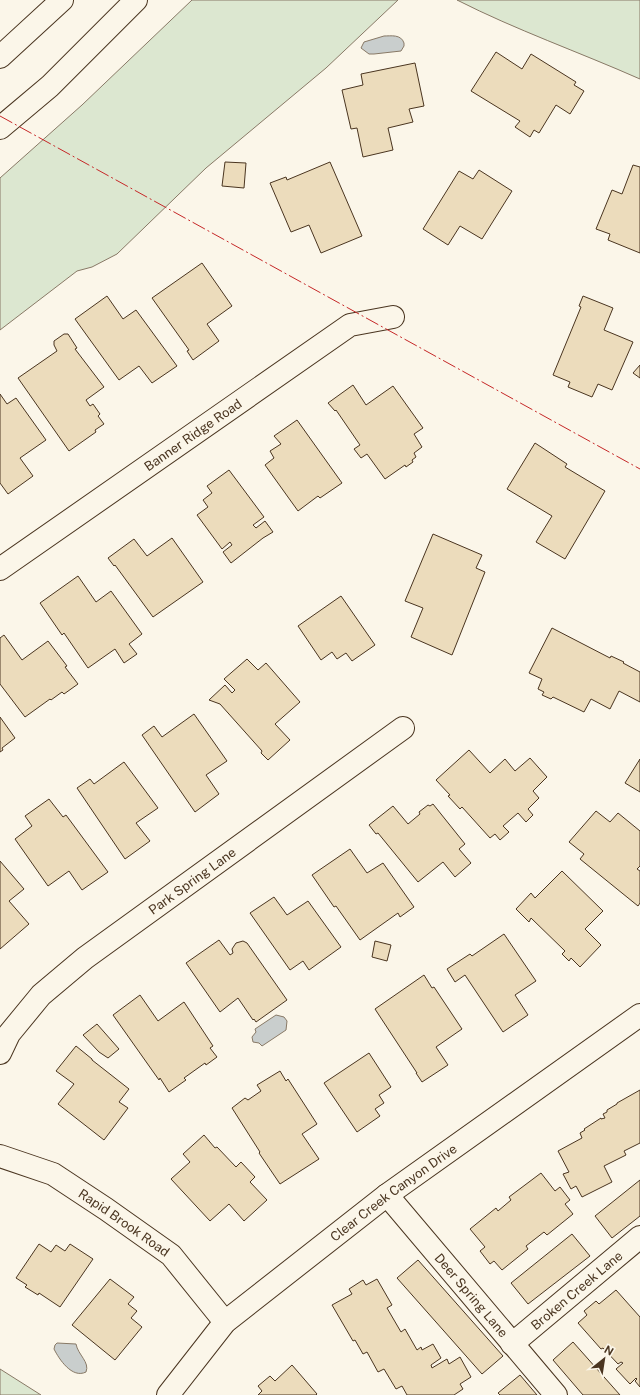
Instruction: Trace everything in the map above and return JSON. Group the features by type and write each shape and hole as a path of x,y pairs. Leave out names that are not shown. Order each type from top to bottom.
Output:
{"street":[{"path":"0,57 62,0"},
{"path":"0,128 50,86 136,0"},
{"name":"Banner Ridge Road","path":"0,569 350,325 393,317"},
{"name":"Park Spring Lane","path":"0,1053 9,1034 41,995 85,958 403,728"},
{"name":"Clear Creek Canyon Drive","path":"168,1395 225,1322 387,1195 640,1015"},
{"name":"Rapid Brook Road","path":"0,1156 53,1174 171,1255 225,1322"},
{"name":"Deer Spring Lane","path":"387,1195 556,1395"},
{"name":"Broken Creek Lane","path":"512,1344 640,1237"}],"green space":[{"path":"192,0 398,0 326,68 206,168 117,254 92,267 77,271 0,330 0,178 82,105"},
{"path":"457,0 640,0 640,79 502,21"},
{"path":"0,1369 41,1395 0,1395"}],"shaded area":[{"path":"384,36 396,36 401,38 404,46 401,51 369,54 361,48 364,42"},
{"path":"276,1015 284,1017 287,1021 286,1030 262,1046 259,1043 253,1042 252,1037 256,1032 255,1029"},
{"path":"57,1343 76,1344 85,1362 87,1368 86,1372 76,1373 63,1363 54,1349"}],"building":[{"path":"496,52 522,69 531,54 576,82 574,85 584,91 570,114 556,105 539,133 534,130 530,137 515,127 520,121 471,91"},
{"path":"415,63 424,106 409,109 413,122 388,128 393,150 363,157 357,128 351,129 342,90 363,85 361,74"},
{"path":"225,162 246,163 244,188 222,186"},
{"path":"330,162 362,236 321,253 309,225 291,232 270,183 286,177 287,180"},
{"path":"633,165 640,167 640,253 608,240 610,234 596,229 612,190 622,194"},
{"path":"479,170 512,191 482,239 460,226 448,245 423,229 459,171 473,179"},
{"path":"202,263 232,306 207,324 219,341 193,360 187,351 189,350 152,298"},
{"path":"107,296 123,319 136,310 177,366 152,383 139,366 119,380 75,319"},
{"path":"583,296 613,308 604,330 633,342 612,390 598,384 592,397 568,387 570,382 553,375 581,307 579,306"},
{"path":"64,334 68,334 77,348 75,349 104,387 86,400 90,406 93,404 100,414 98,416 104,424 95,430 96,432 69,451 18,378 57,351 54,341"},
{"path":"640,365 640,378 633,373"},
{"path":"353,385 366,405 393,386 423,428 414,434 422,447 414,453 416,457 412,460 413,462 406,467 405,465 385,479 367,454 361,458 354,449 360,445 336,410 335,411 328,403"},
{"path":"0,394 7,404 16,398 46,440 20,458 33,476 8,494 0,483"},
{"path":"297,420 342,483 320,498 318,496 298,511 265,465 274,458 270,451 281,444 274,436"},
{"path":"535,443 567,464 565,467 605,491 565,559 536,542 552,516 507,489"},
{"path":"229,470 264,517 253,525 256,528 265,521 273,532 231,563 223,552 232,545 230,542 222,549 197,515 208,507 203,500 212,493 207,486"},
{"path":"433,534 482,555 476,568 485,572 452,655 411,637 423,608 405,601"},
{"path":"172,538 203,582 153,617 115,565 114,566 108,558 134,539 147,556"},
{"path":"78,576 96,602 111,591 142,634 129,644 137,654 124,663 115,649 88,668 64,633 62,635 40,603"},
{"path":"341,596 375,645 352,661 346,653 337,659 332,652 321,660 298,626"},
{"path":"552,628 610,658 611,656 624,662 623,663 640,672 640,702 619,691 610,709 591,699 584,712 553,697 551,699 542,695 544,692 538,689 542,679 529,673"},
{"path":"4,635 22,660 48,641 67,666 65,667 78,684 64,694 62,692 51,700 50,699 25,717 0,684 0,638"},
{"path":"247,659 258,670 266,663 300,702 275,724 290,740 268,760 261,753 262,751 220,704 209,700 225,685 232,693 235,690 224,679"},
{"path":"194,714 227,761 206,775 219,794 195,812 142,735 154,726 162,737"},
{"path":"0,717 15,738 2,748 3,750 0,752"},
{"path":"469,750 490,773 505,759 515,771 530,758 547,777 533,791 539,798 528,809 533,815 526,822 518,813 503,826 509,832 500,840 495,834 490,838 462,807 460,809 448,796 450,795 436,780"},
{"path":"640,759 640,792 625,783"},
{"path":"124,762 158,808 136,823 150,841 125,859 77,788 90,779 94,784"},
{"path":"49,799 63,817 66,815 108,872 82,890 69,871 48,886 15,839 32,826 25,816"},
{"path":"433,804 465,844 459,849 471,863 455,877 443,862 418,882 378,833 376,834 369,825 393,806 408,824 420,814 419,812 428,805 430,806"},
{"path":"596,811 610,822 618,813 640,831 640,866 637,869 640,871 640,903 638,906 580,859 584,854 569,842"},
{"path":"350,849 367,873 383,863 414,907 400,917 398,913 360,940 336,906 334,907 312,875"},
{"path":"0,861 24,889 9,901 29,924 0,949"},
{"path":"562,871 603,911 585,929 601,945 580,967 571,958 569,961 562,954 565,951 531,918 529,922 516,909 531,893 535,898"},
{"path":"274,897 287,915 308,901 341,947 309,970 303,961 290,970 250,913"},
{"path":"504,934 536,981 515,995 528,1015 503,1032 465,975 455,982 447,969 470,954 472,956"},
{"path":"219,940 230,955 233,953 232,949 236,943 243,941 247,943 287,1000 256,1022 238,998 220,1012 186,963"},
{"path":"375,941 391,945 387,961 372,957"},
{"path":"424,975 432,988 434,987 462,1029 436,1047 448,1065 422,1082 375,1009"},
{"path":"140,995 158,1021 184,1002 213,1046 210,1048 217,1057 206,1065 205,1063 184,1078 186,1080 169,1092 113,1015"},
{"path":"97,1024 119,1049 108,1058 99,1052 83,1035"},
{"path":"76,1046 129,1089 119,1102 128,1108 104,1140 58,1104 74,1084 56,1071"},
{"path":"369,1053 391,1087 379,1095 384,1103 375,1109 380,1116 357,1132 324,1083"},
{"path":"280,1071 286,1081 288,1079 317,1124 302,1134 319,1159 280,1184 259,1153 260,1152 232,1108 245,1098 248,1100 261,1091 257,1085"},
{"path":"640,1090 640,1143 624,1151 626,1155 604,1166 612,1182 582,1197 576,1186 571,1189 563,1174 569,1172 558,1151 582,1138 580,1133 585,1130 584,1129 601,1118 605,1118 603,1114 607,1112 607,1110"},
{"path":"204,1135 215,1148 217,1147 236,1167 241,1162 255,1177 250,1182 267,1200 244,1221 229,1204 210,1221 171,1179 190,1162 183,1154"},
{"path":"541,1173 555,1191 560,1187 570,1200 565,1204 573,1214 547,1235 544,1232 526,1246 528,1249 502,1270 494,1261 490,1264 480,1251 485,1247 470,1229 496,1208 498,1211 511,1200 509,1197"},
{"path":"640,1180 640,1216 612,1238 595,1216"},
{"path":"572,1234 590,1256 528,1304 511,1283"},
{"path":"39,1244 51,1252 56,1245 65,1251 70,1244 93,1259 60,1307 39,1293 38,1295 25,1287 27,1285 16,1278"},
{"path":"418,1260 503,1356 482,1374 397,1278"},
{"path":"110,1279 134,1297 128,1304 137,1311 131,1318 142,1327 115,1360 72,1325"},
{"path":"377,1279 392,1305 387,1308 401,1332 405,1329 417,1350 421,1347 422,1350 433,1344 441,1358 431,1365 432,1368 447,1359 449,1364 460,1357 471,1377 460,1384 463,1389 454,1395 407,1395 402,1386 396,1389 384,1369 378,1372 367,1352 363,1354 355,1340 353,1341 332,1305 352,1294 349,1289 363,1280 366,1285"},
{"path":"616,1290 640,1317 640,1387 635,1381 637,1379 636,1378 630,1384 616,1369 623,1363 621,1362 618,1364 603,1348 601,1349 578,1323 587,1315 584,1311 596,1301 599,1304"},
{"path":"573,1342 620,1395 583,1395 553,1360"},
{"path":"292,1365 317,1394 316,1395 258,1395 262,1391 258,1386 270,1376 275,1381"},
{"path":"520,1375 537,1395 500,1395 498,1393"}],"power":[{"path":"0,116 640,469"}]}
